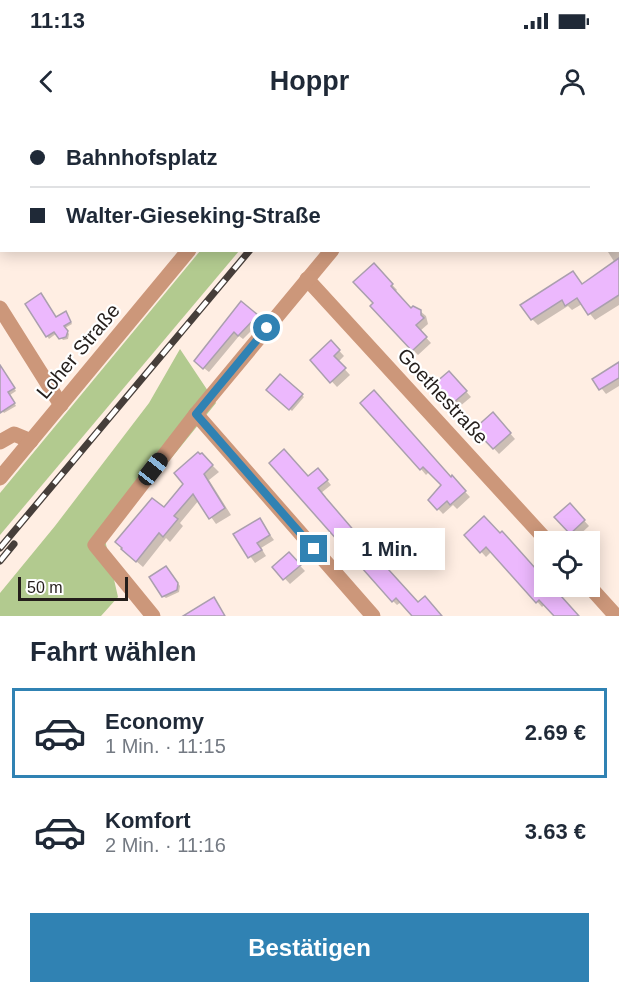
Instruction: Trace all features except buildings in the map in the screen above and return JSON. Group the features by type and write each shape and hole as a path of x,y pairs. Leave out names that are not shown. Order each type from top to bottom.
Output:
{"street":[{"name":"Loher Straße","path":"0,478 187,252"},
{"path":"153,616 95,544 196,414 330,252"},
{"name":"Goethestraße","path":"307,279 538,531"},
{"path":"0,308 61,405"},
{"path":"196,414 373,616"},
{"path":"0,442 14,434 31,441"},
{"path":"599,597 616,616"}],"green space":[{"path":"199,252 238,252 0,535 0,493"},
{"path":"180,349 216,403 105,540 118,597 101,616 0,616 0,593 55,526 149,403"}],"railway":[{"path":"0,548 248,252"},
{"path":"0,561 14,544"}],"route":[{"path":"267,328 196,414 314,549"}]}
